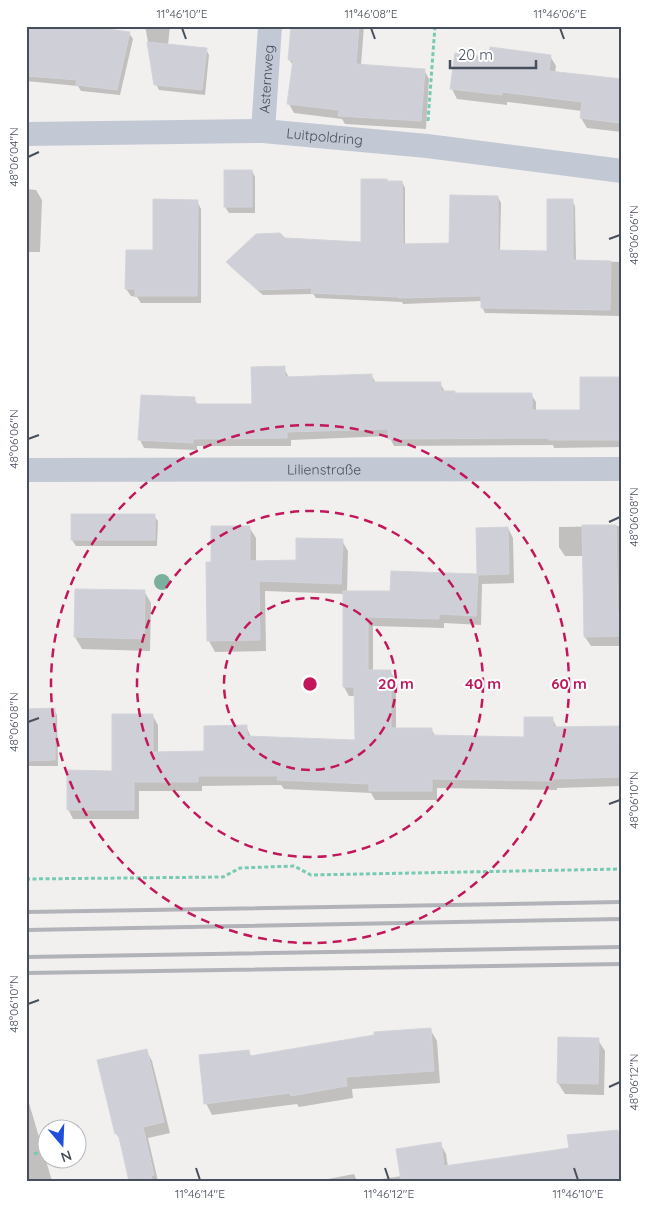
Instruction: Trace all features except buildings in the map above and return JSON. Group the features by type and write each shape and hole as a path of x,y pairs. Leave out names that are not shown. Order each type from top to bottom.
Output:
{"street":[{"name":"Asternweg","path":"263,131 270,26"},
{"name":"Luitpoldring","path":"26,134 263,131 427,146 622,171"},
{"name":"Lilienstraße","path":"26,470 622,469"}],"path":[{"path":"428,121 436,26"},
{"path":"26,878 223,877 240,868 294,866 311,875 622,870"},
{"path":"34,1154 38,1153"}],"railway":[{"path":"26,912 622,902"},
{"path":"26,930 622,919"},
{"path":"26,957 622,947"},
{"path":"26,973 622,964"}]}
